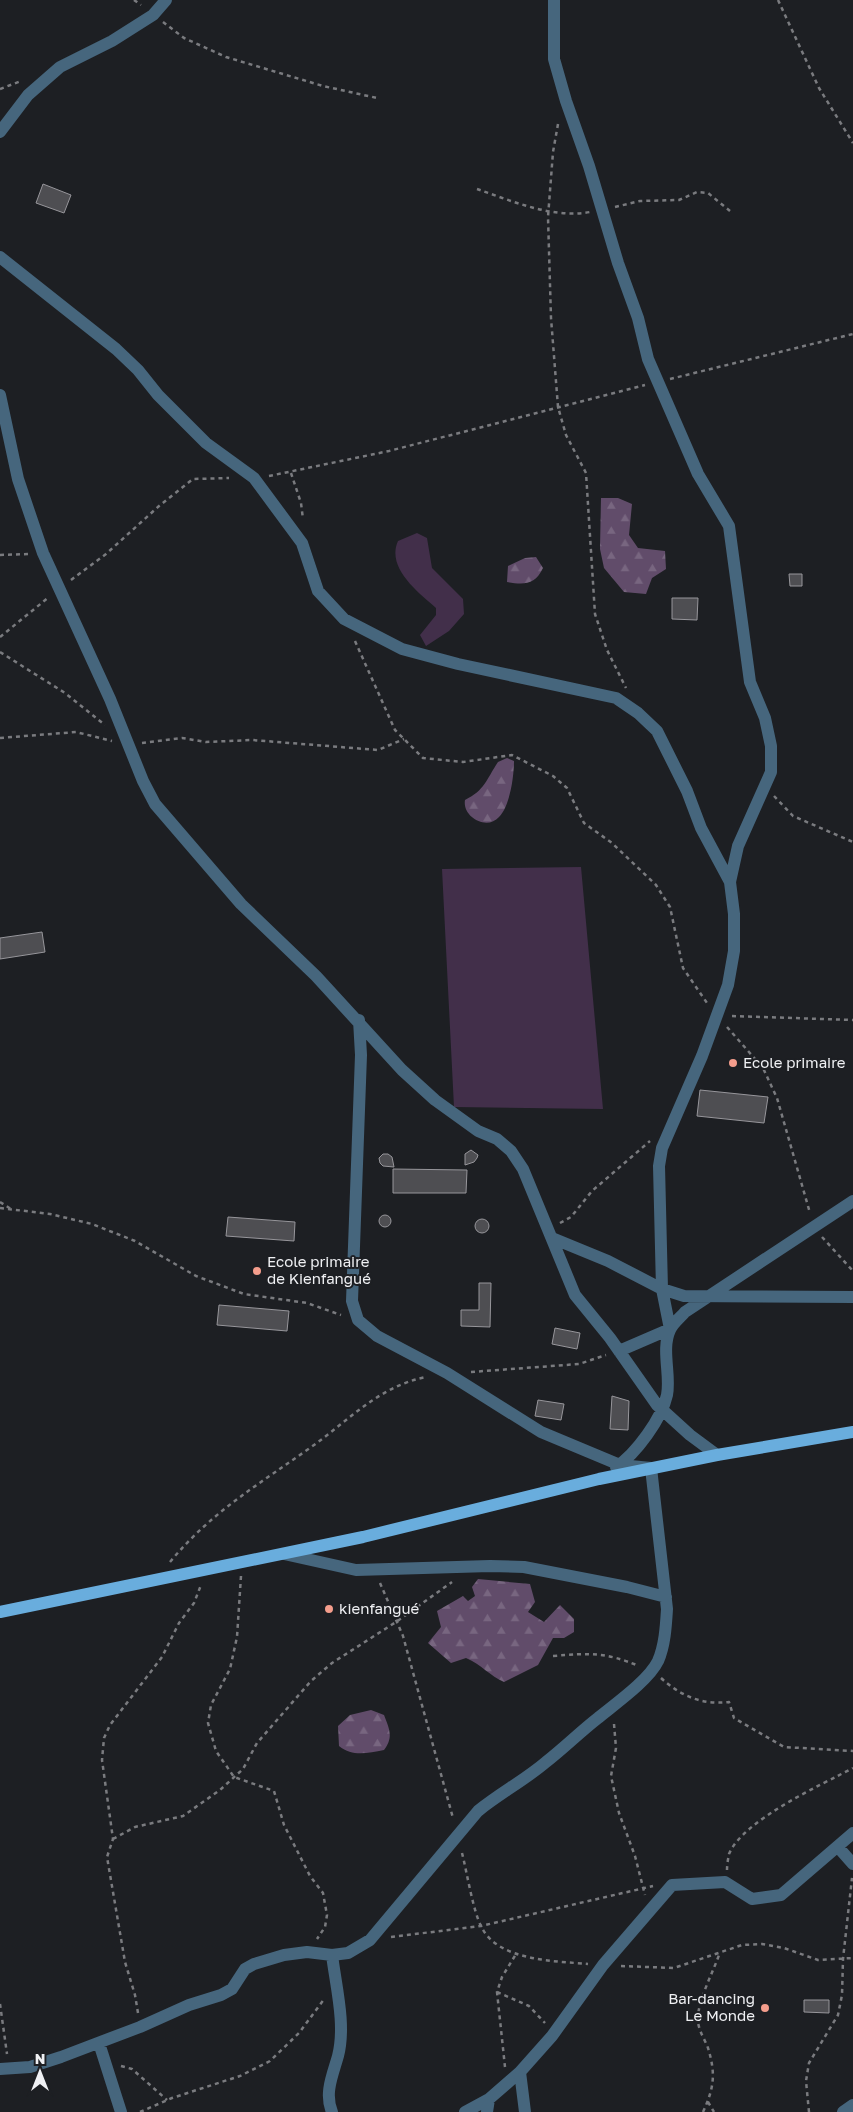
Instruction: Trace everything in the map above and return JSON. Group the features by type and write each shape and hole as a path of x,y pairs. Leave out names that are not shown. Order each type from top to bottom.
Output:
{"main road":[{"path":"0,1612 284,1554 651,1468 853,1432"}],"street":[{"path":"0,132 28,95 60,67 112,41 153,14 166,0"},
{"path":"554,0 554,60 564,96 590,166 618,263 638,318 648,358 698,474 729,526 750,682 765,718 771,746 771,772 738,846 730,882 734,914 734,951 728,985 662,1148 659,1166 662,1288 670,1329 667,1350 667,1394 663,1410 641,1442 620,1465 599,1479"},
{"path":"0,257 116,349 206,443 254,478 302,543 318,591 344,619 402,649 458,664 616,698 638,713 657,731 687,791 701,828 730,882"},
{"path":"0,395 18,479 43,553 60,587 129,745 143,782 155,804 242,904 359,1020 402,1070 435,1100 478,1131 497,1139 511,1152 523,1169 575,1295 663,1410 690,1435 717,1455"},
{"path":"5,2069 30,2066 99,2043 189,2005 226,1993 245,1969 254,1964 284,1955 307,1952 332,1956 348,1953 370,1940 478,1811 500,1793 545,1763 622,1700 652,1671 659,1660 666,1630 666,1597 651,1468 620,1465 541,1432 447,1373 377,1336 358,1320 352,1301 361,1055 359,1020"},
{"path":"619,1351 670,1329 685,1312 853,1201"},
{"path":"550,1233 662,1288 684,1296 853,1297"},
{"path":"284,1554 356,1570 473,1566 524,1567 627,1587 666,1597"},
{"path":"465,2112 489,2099 506,2082 520,2072 552,2036 588,1985 672,1885 724,1882 752,1899 781,1895 853,1833"},
{"path":"838,1847 853,1868"},
{"path":"332,1956 340,2026 338,2055 331,2077 328,2097 332,2112"},
{"path":"99,2043 121,2112"},
{"path":"520,2072 525,2112"},
{"path":"487,2112 489,2099"},
{"path":"843,2112 853,2105"}],"path":[{"path":"134,0 184,38 226,57 323,86 377,98"},
{"path":"778,0 819,88 853,143"},
{"path":"564,96 552,152 548,217 550,318 558,407 566,435 586,473 595,614 607,650 626,689"},
{"path":"0,637 60,587 106,554 159,506 193,479 254,478 291,473 389,451 853,334"},
{"path":"291,473 301,503 302,543"},
{"path":"0,555 43,553"},
{"path":"344,619 395,730 423,758 463,762 512,755 553,776 567,788 584,823 612,843 656,885 670,907 682,968 717,1016 763,1068 777,1098 814,1227 853,1271"},
{"path":"0,652 65,693 108,727"},
{"path":"0,738 76,732 129,745 182,738 206,742 252,740 378,750 404,739"},
{"path":"771,772 774,795 793,816 853,842"},
{"path":"717,1016 853,1020"},
{"path":"550,1233 570,1217 592,1191 652,1139"},
{"path":"0,1202 12,1209"},
{"path":"0,1208 50,1214 92,1224 135,1242 196,1276 244,1294 307,1303 358,1320"},
{"path":"158,1580 193,1534 218,1512 315,1444 372,1398 410,1380 447,1373 579,1364 619,1351"},
{"path":"242,1563 237,1637 230,1669 211,1705 208,1722 216,1750 234,1777 274,1791 284,1825 310,1876 323,1893 327,1915 325,1927 307,1952"},
{"path":"113,1839 135,1827 183,1816 244,1768 257,1743 311,1681 332,1663 396,1622 473,1566"},
{"path":"374,1569 403,1636 481,1926"},
{"path":"140,2027 135,1995 125,1962 118,1915 110,1882 107,1857 113,1839 102,1760 104,1738 110,1725 162,1657 179,1622 194,1603 207,1570"},
{"path":"553,1656 587,1653 611,1655 652,1671 676,1691 695,1700 714,1704 729,1702 734,1718 784,1747 853,1751"},
{"path":"622,1700 614,1720 616,1748 612,1776 619,1813 644,1887 648,1912"},
{"path":"724,1882 729,1854 741,1837 777,1809 853,1768"},
{"path":"809,2112 806,2082 809,2063 838,2015 842,1995 843,1959 853,1868"},
{"path":"370,1940 481,1926 555,1910 644,1887 672,1885"},
{"path":"762,1944 784,1948 818,1960 853,1958"},
{"path":"703,2112 708,2102 714,2076 708,2049 698,2023 699,2012 720,1952"},
{"path":"506,2082 497,1992 502,1976 516,1954"},
{"path":"140,2112 167,2100 240,2076 270,2061 299,2033 335,1984"},
{"path":"497,1992 528,2006 542,2019 552,2036"},
{"path":"0,2006 5,2069"},
{"path":"106,2063 132,2069 167,2100"},
{"path":"708,2102 714,2112"}],"shaded area":[{"path":"417,533 427,538 432,568 463,599 464,614 449,631 426,646 420,635 436,615 436,608 406,579 396,561 395,551 398,541"},
{"path":"581,867 603,1109 454,1107 442,869"}],"green space":[{"path":"601,498 618,498 632,504 629,535 638,548 665,551 666,569 652,578 646,594 624,592 604,568 600,549"},
{"path":"536,557 543,568 533,581 524,583 507,582 508,566 525,558"},
{"path":"507,758 514,761 509,798 503,812 494,821 488,823 476,820 467,812 465,800 481,788 498,762"},
{"path":"478,1579 530,1584 535,1602 528,1612 544,1622 560,1605 574,1619 574,1632 564,1638 553,1638 538,1665 504,1682 466,1658 451,1663 428,1643 441,1627 437,1611 463,1596 468,1601 475,1596 472,1587"},
{"path":"371,1710 384,1715 388,1724 390,1737 384,1750 355,1753 339,1746 338,1726 350,1715"}],"building":[{"path":"43,184 71,195 64,213 36,203"},
{"path":"789,574 802,574 802,586 790,586"},
{"path":"672,598 698,598 697,620 672,619"},
{"path":"42,932 45,952 0,959 0,938"},
{"path":"700,1090 768,1097 764,1123 697,1116"},
{"path":"471,1150 478,1155 477,1158 474,1162 465,1165 465,1154"},
{"path":"383,1154 388,1154 392,1157 394,1167 383,1166 380,1163 379,1158"},
{"path":"393,1169 467,1170 466,1193 393,1193"},
{"path":"383,1215 387,1215 391,1221 387,1227 383,1227 379,1223 379,1219"},
{"path":"228,1217 295,1222 294,1241 226,1236"},
{"path":"482,1219 487,1221 489,1226 487,1231 482,1233 477,1231 475,1226 477,1221"},
{"path":"479,1283 491,1283 490,1327 461,1326 461,1310 479,1310"},
{"path":"219,1305 289,1311 287,1331 217,1325"},
{"path":"555,1328 580,1333 577,1349 552,1344"},
{"path":"612,1396 629,1401 628,1430 610,1429"},
{"path":"538,1400 564,1404 561,1420 535,1416"},
{"path":"804,2000 829,2000 829,2013 804,2012"}],"place":[{"name":"Ecole primaire","path":"733,1063"},
{"name":"Ecole primaire de Kienfangué","path":"257,1271"},
{"name":"kienfangué","path":"329,1609"},
{"name":"Bar-dancing Le Monde","path":"765,2008"}]}
